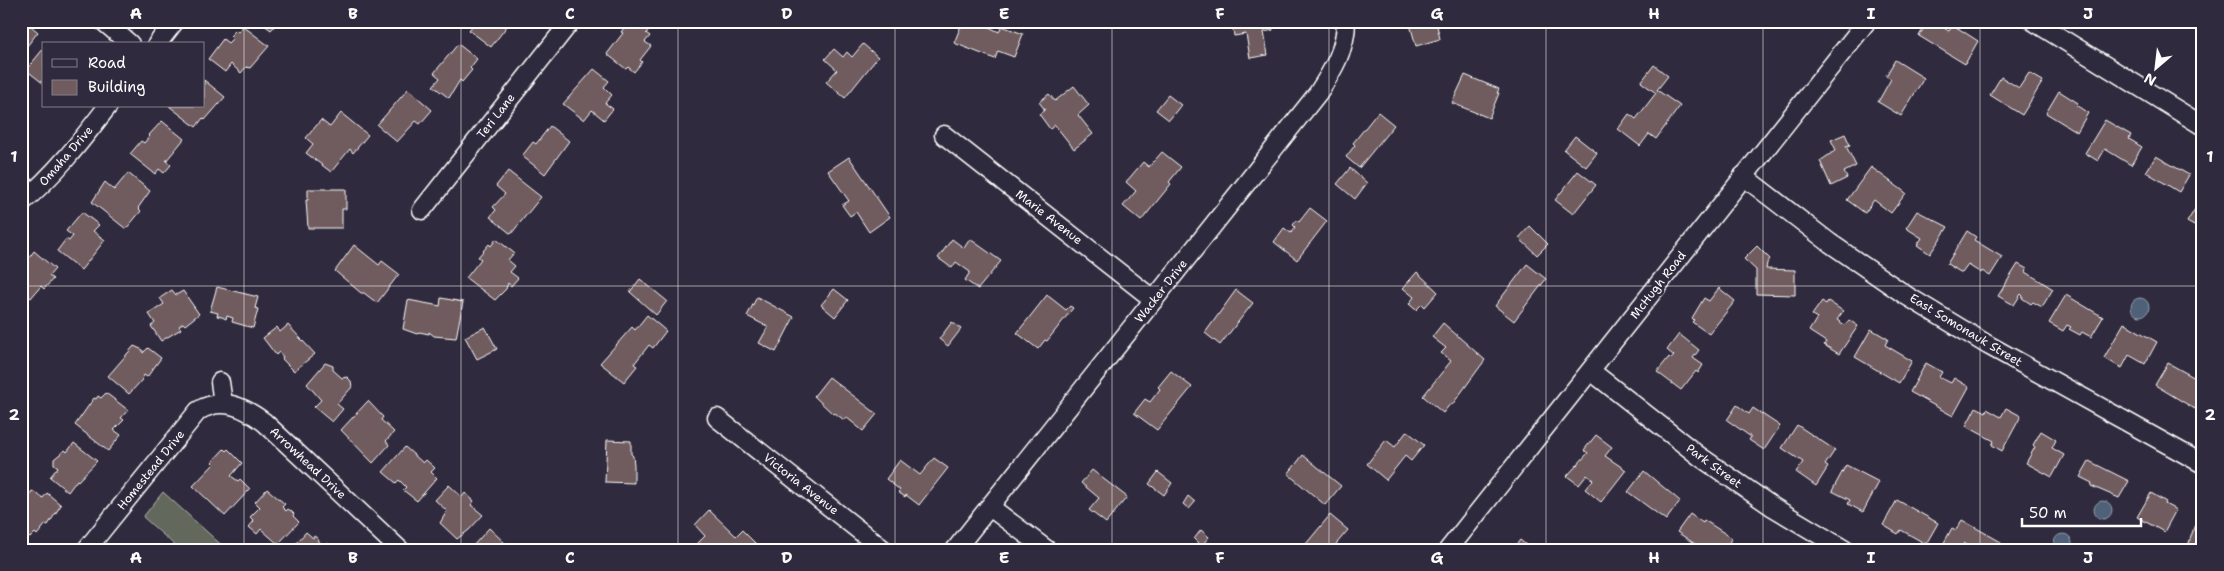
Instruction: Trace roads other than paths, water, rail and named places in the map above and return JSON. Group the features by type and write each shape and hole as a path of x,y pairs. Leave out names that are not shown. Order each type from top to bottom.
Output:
{"street":[{"path":"103,21 128,42"},
{"path":"159,42 175,21"},
{"name":"Teri Lane","path":"422,210 571,21"},
{"name":"Wacker Drive","path":"955,550 1318,93 1336,65 1344,45 1346,21"},
{"name":"McHugh Road","path":"1448,550 1867,21"},
{"path":"2033,21 2203,126"},
{"name":"Omaha Drive","path":"21,203 45,182 66,159 106,108"},
{"name":"Marie Avenue","path":"944,134 1154,300"},
{"name":"East Somonauk Street","path":"1743,176 1830,243 1907,296 1988,345 2203,464"},
{"name":"Park Street","path":"1591,371 1703,459 1773,508 1845,550"},
{"path":"220,382 223,403"},
{"name":"Homestead Drive","path":"86,550 198,411 207,405 223,403"},
{"name":"Arrowhead Drive","path":"223,403 247,410 264,422 400,550"},
{"name":"Victoria Avenue","path":"718,418 884,550"},
{"path":"990,507 1046,550"}],"water":[{"path":"2140,298 2148,303 2149,307 2144,315 2140,316 2132,311 2131,307 2136,299"},
{"path":"2103,501 2109,504 2112,510 2109,516 2103,519 2097,516 2094,510 2097,504"},
{"path":"2063,534 2069,537 2072,543 2069,549 2063,552 2057,549 2054,543 2057,537"}]}
